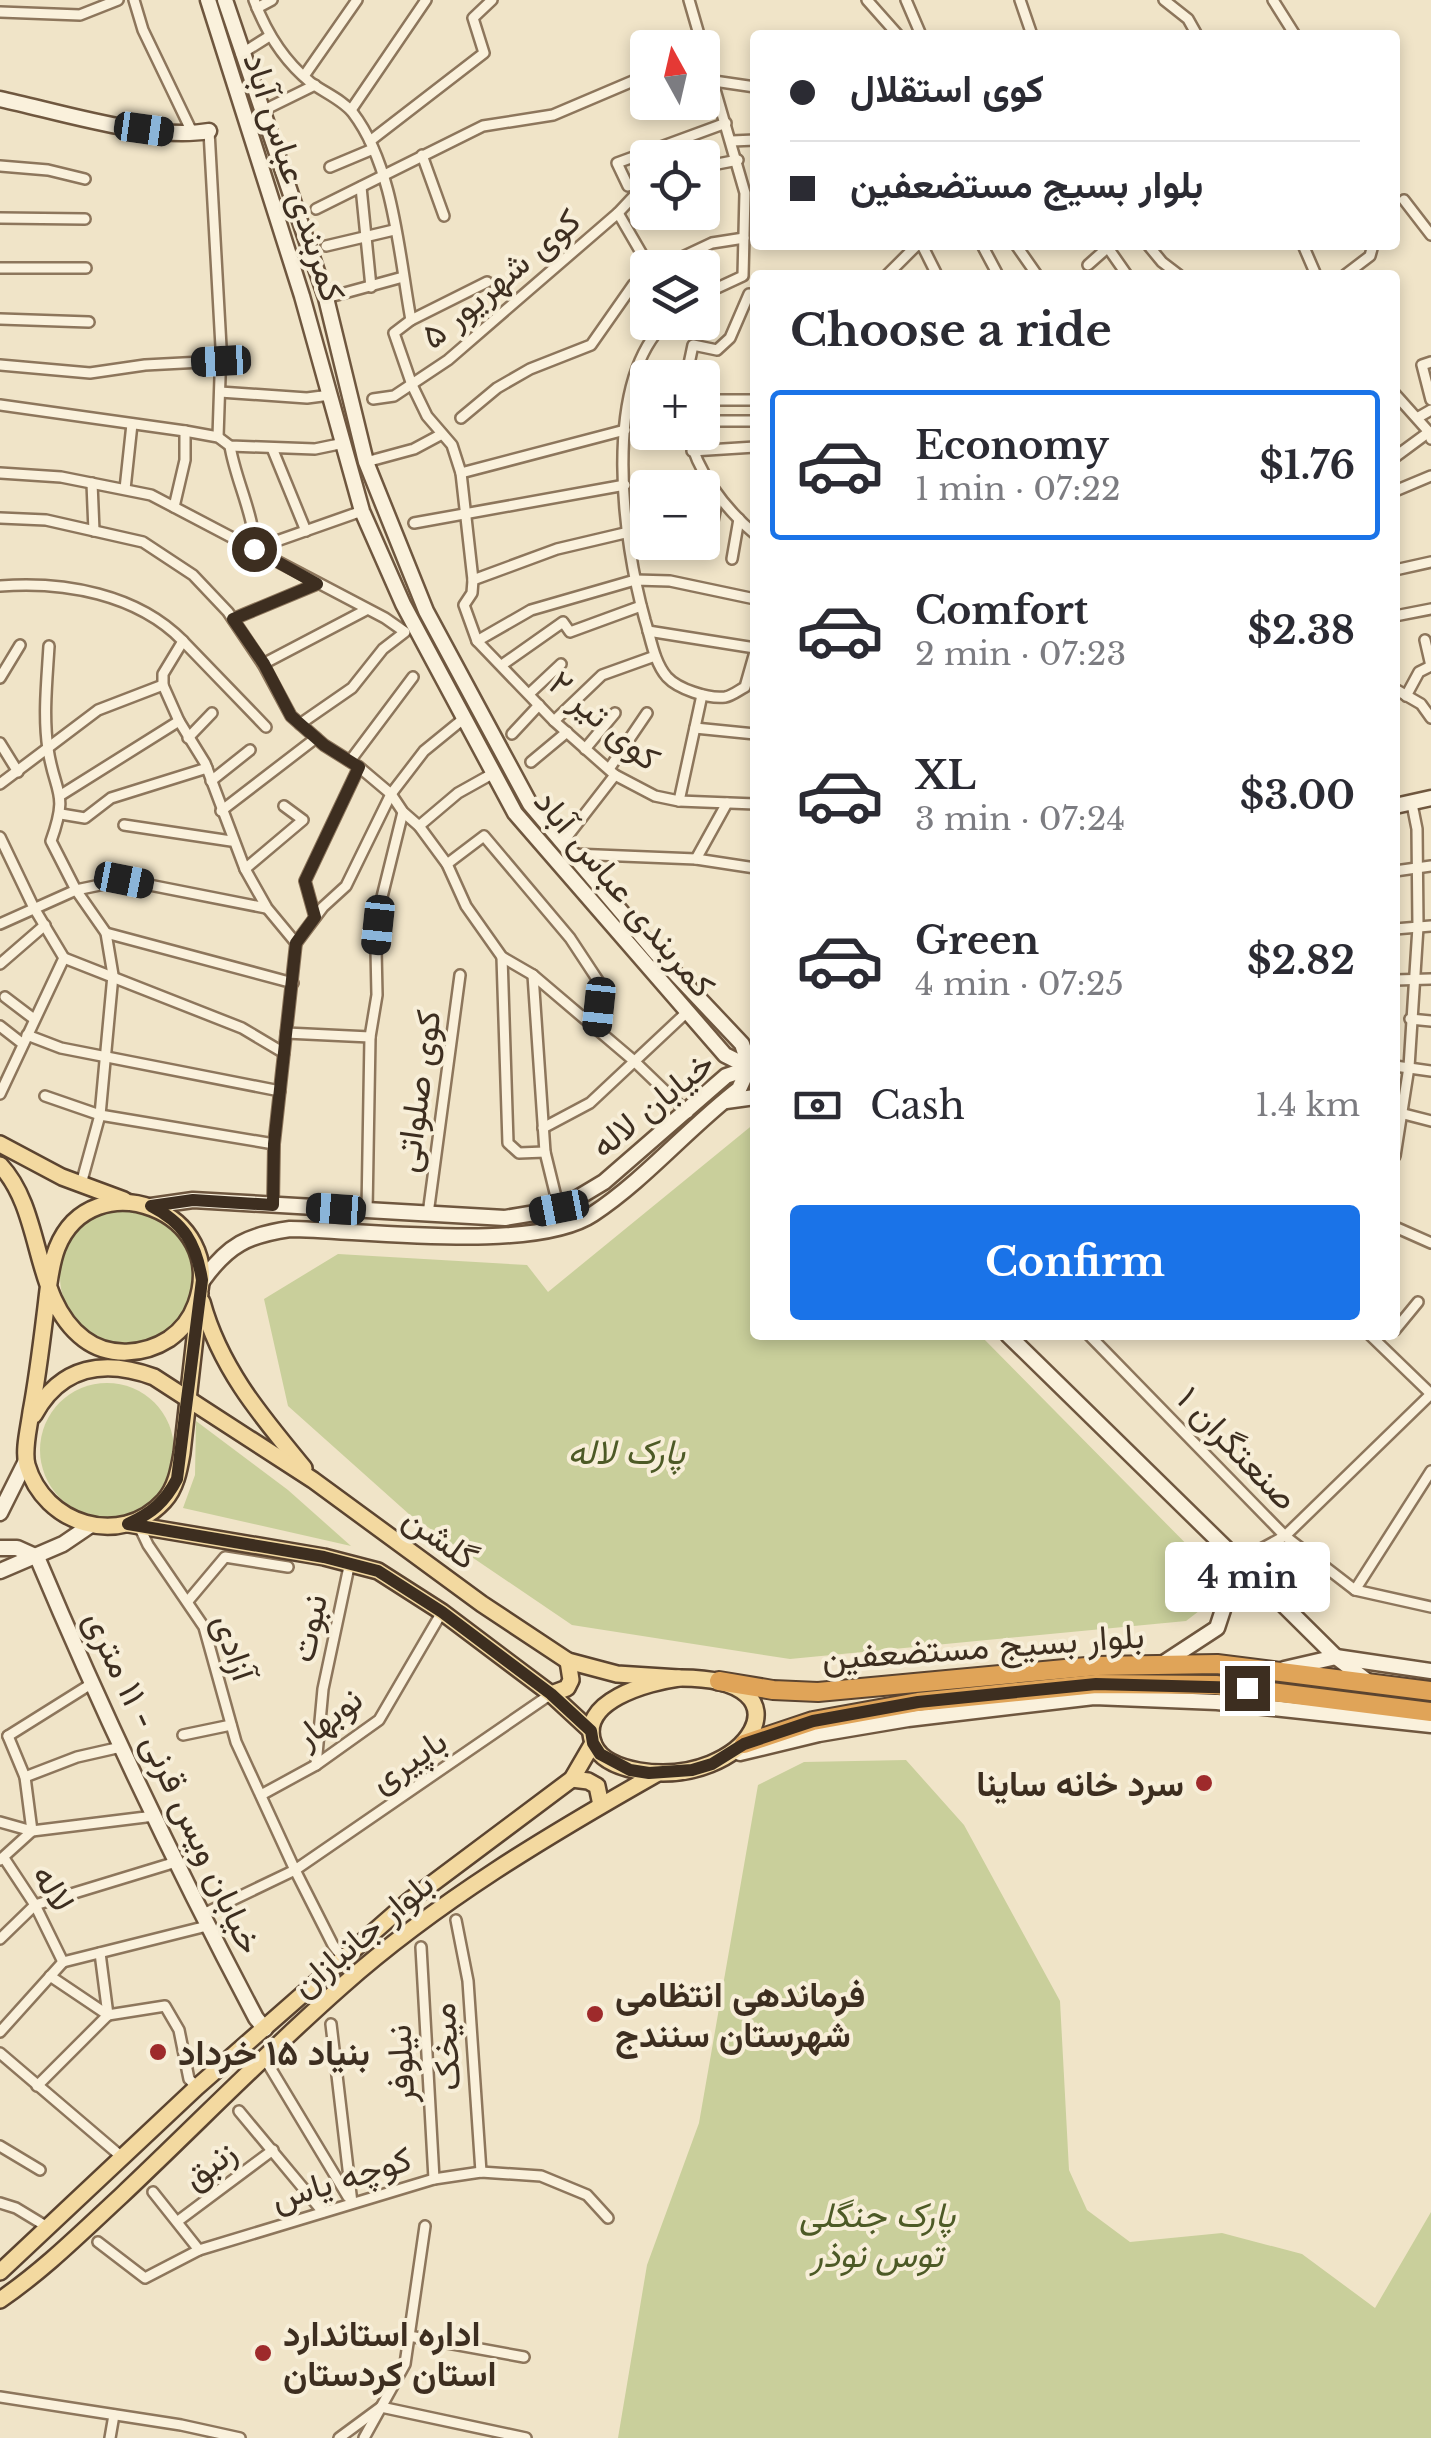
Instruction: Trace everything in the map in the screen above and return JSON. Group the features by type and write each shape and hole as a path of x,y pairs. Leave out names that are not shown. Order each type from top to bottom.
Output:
{"highway":[{"name":"بلوار بسیج مستضعفین","path":"719,1682 802,1692 894,1687 1096,1666 1217,1664 1431,1691"},
{"name":"بلوار بسیج مستضعفین","path":"737,1750 813,1721 991,1693 1096,1684 1216,1685 1431,1712"},
{"path":"802,1692 801,1708 813,1721"}],"main road":[{"name":"کمربندی عباس آباد","path":"208,0 362,511 403,604 515,813 725,1056 750,1068"},
{"name":"کمربندی عباس آباد","path":"225,0 326,298 366,462 426,611 530,804 742,1044 750,1062"},
{"path":"0,100 122,126 192,134 209,131"},
{"path":"1400,805 1431,798"},
{"path":"686,1013 700,1000"},
{"name":"خیابان لاله","path":"151,1206 193,1200 504,1218 559,1208 604,1182 726,1076 750,1070"},
{"name":"خیابان لاله","path":"201,1286 226,1253 248,1237 263,1233 290,1229 448,1236 544,1234 568,1228 622,1192 739,1089 750,1073"},
{"path":"720,1103 750,1098"},
{"path":"201,1286 192,1316 167,1340 134,1352 111,1351 89,1343 71,1328 58,1309 24,1207 1,1169 7,1148 81,1184 128,1202 151,1206 186,1231 197,1250 210,1332 226,1364 250,1403 313,1480"},
{"path":"0,1512 26,1462 58,1245 86,1213 106,1204 128,1202"},
{"path":"448,1236 449,1216"},
{"path":"26,1462 40,1494 57,1512 91,1525 134,1525 166,1499 177,1479 201,1286"},
{"path":"1013,1340 1336,1657 1368,1681"},
{"path":"30,1422 42,1400 82,1370 130,1368 187,1396"},
{"name":"گلشن","path":"187,1396 313,1480 568,1662 618,1674 678,1678"},
{"path":"0,1571 37,1556 91,1525"},
{"name":"گلشن","path":"134,1525 350,1562 378,1571 442,1612 551,1694 592,1737"},
{"path":"0,1548 17,1548 37,1556"},
{"path":"0,1562 37,1556"},
{"name":"خیابان ویس قرنی - ۱۱ متری","path":"37,1556 90,1684 204,1920 265,2028"},
{"path":"1162,1664 1217,1628 1239,1562"},
{"path":"1280,1670 1336,1657 1431,1670"},
{"path":"551,1694 567,1688 571,1680 568,1662"},
{"path":"737,1750 753,1733 757,1720 756,1708 748,1697 719,1682 678,1678 637,1687 619,1696 595,1718 592,1737 600,1754 612,1763 630,1770 658,1773 692,1770 737,1750 819,1734 1094,1697 1164,1698 1431,1726"},
{"path":"991,1693 1030,1704"},
{"name":"بلوار جانبازان","path":"0,2272 197,2087 428,1884 572,1779 592,1737"},
{"name":"بلوار جانبازان","path":"0,2300 89,2226 342,1986 462,1890 658,1773"},
{"path":"572,1779 598,1786 601,1805"}],"street":[{"path":"0,12 80,14 118,0"},
{"path":"134,0 192,134"},
{"path":"272,0 256,4 268,36 314,85 351,110 372,145 384,176 411,320"},
{"path":"304,76 357,0"},
{"path":"351,110 426,0"},
{"path":"330,168 372,145 484,53 473,18 492,0"},
{"path":"689,0 698,30"},
{"path":"868,0 894,30"},
{"path":"906,0 919,30"},
{"path":"1020,0 1030,30"},
{"path":"1164,0 1188,19 1194,30"},
{"path":"1273,0 1292,30"},
{"path":"242,54 268,36"},
{"path":"720,82 750,85"},
{"path":"316,209 483,126 553,115 630,83"},
{"path":"262,111 314,85"},
{"path":"720,102 750,194 743,276 720,286"},
{"path":"628,186 617,164 726,123"},
{"path":"209,131 221,361 218,438"},
{"path":"732,141 750,140"},
{"path":"422,156 444,216"},
{"path":"720,164 738,160"},
{"path":"0,166 48,170 85,179"},
{"path":"360,188 372,288"},
{"path":"618,212 630,200"},
{"path":"1404,200 1431,235"},
{"name":"کوی شهریور ۵","path":"372,399 394,396 412,385 475,337 618,212 638,250"},
{"path":"0,218 85,220"},
{"path":"326,246 394,230"},
{"path":"699,250 744,238"},
{"path":"893,270 914,250"},
{"path":"1088,265 1103,250"},
{"path":"1152,250 1169,270"},
{"path":"1352,270 1372,250"},
{"path":"0,268 86,268"},
{"path":"326,298 403,277"},
{"path":"486,282 411,320 394,333 412,385 427,416 452,446 461,473 472,580 628,527"},
{"path":"461,418 497,388 530,369 591,345 630,289"},
{"path":"690,360 693,345 717,350 730,338 749,294"},
{"path":"0,320 89,322"},
{"path":"0,365 90,373 221,361"},
{"path":"1431,362 1422,364 1431,400"},
{"path":"220,392 307,398 330,395"},
{"path":"630,396 625,485 628,527 635,580 655,656 669,679 702,694 726,697 746,687 750,671"},
{"path":"720,400 750,400"},
{"path":"1400,403 1418,418 1430,436 1400,454"},
{"path":"0,405 186,430 218,438 230,446 315,450 344,443"},
{"path":"1418,418 1431,410"},
{"path":"720,421 750,421"},
{"path":"125,490 132,424"},
{"path":"174,507 185,460 186,430"},
{"path":"461,473 626,430"},
{"path":"366,462 414,449 442,434"},
{"path":"230,446 254,549"},
{"path":"703,470 692,451 750,447"},
{"path":"272,448 306,531"},
{"path":"0,473 61,477 151,494 404,632 383,649 352,688 300,724"},
{"path":"1400,489 1431,476"},
{"path":"92,483 94,531"},
{"path":"414,522 625,485"},
{"path":"720,498 738,520 750,526"},
{"path":"254,549 362,511"},
{"path":"0,518 46,520 144,542 192,575 233,619 264,664 291,716 390,794 419,826 447,864 466,906 502,957 533,975 597,1028 688,1112"},
{"path":"732,558 738,520"},
{"path":"1400,569 1431,562"},
{"name":"کوی تیر ۲","path":"472,580 472,593 464,604 478,641 554,721 612,772 655,796 679,801 750,804"},
{"path":"478,641 531,610 635,580 670,581 750,598"},
{"path":"0,586 24,584 102,594 164,622 266,727"},
{"path":"233,619 317,584"},
{"path":"502,665 564,622 570,632 641,606"},
{"path":"1400,615 1431,609"},
{"path":"264,664 366,610"},
{"path":"648,631 750,649"},
{"path":"1406,696 1419,672 1431,666 1425,640"},
{"path":"184,641 164,674 163,686 178,721 207,768 245,869 267,908 296,943"},
{"path":"0,678 20,645"},
{"path":"49,646 48,750 61,795 60,814 51,841 76,890 106,933 113,975 100,1116 81,1184"},
{"path":"554,721 602,675 655,656"},
{"path":"529,694 562,664"},
{"path":"315,917 305,881 354,764 413,677"},
{"path":"0,784 98,710 163,686"},
{"path":"1400,692 1421,704 1431,718"},
{"path":"679,801 702,694"},
{"path":"512,734 539,706"},
{"path":"188,738 212,713"},
{"path":"648,713 568,848 750,867"},
{"path":"585,748 615,714"},
{"path":"273,1205 274,1144 296,943 346,886 390,794 424,751 462,720"},
{"path":"61,795 178,721"},
{"path":"695,728 750,734"},
{"path":"531,762 567,732"},
{"path":"221,811 316,738"},
{"path":"0,743 18,772"},
{"path":"211,780 250,750"},
{"path":"60,814 86,818 111,798 207,768"},
{"path":"419,826 458,794 492,774"},
{"path":"696,859 726,803"},
{"path":"1412,804 1419,868 1418,927 1409,1067 1400,1113 1431,1121"},
{"path":"245,869 303,820 284,806"},
{"path":"366,1211 370,1038 377,995 380,901 403,812"},
{"path":"124,825 232,841"},
{"path":"447,864 484,836 570,938 601,985 597,1028"},
{"path":"0,837 34,908 64,958 242,1028 284,1053"},
{"path":"1400,870 1431,866"},
{"path":"1,921 76,890 124,880 267,908"},
{"path":"0,964 45,925"},
{"path":"1400,929 1431,926"},
{"path":"106,933 293,983"},
{"path":"502,957 508,1143 520,1153 545,1152"},
{"path":"0,1094 3,1079 64,958"},
{"name":"کوی صلواتی","path":"428,1214 460,975"},
{"path":"533,975 542,1128 559,1208"},
{"path":"1400,980 1431,978"},
{"path":"5,997 34,1019"},
{"path":"542,1128 590,1103 686,1013"},
{"path":"1400,1028 1431,1021"},
{"path":"0,1026 25,1039 61,1048 280,1092"},
{"path":"286,1033 370,1038"},
{"path":"1400,1066 1431,1071"},
{"path":"45,1096 100,1116 274,1144"},
{"path":"1400,1229 1431,1244"},
{"path":"1400,1324 1418,1302"},
{"name":"۱ صنعتگران","path":"1095,1340 1285,1536 1355,1590"},
{"path":"1239,1562 1285,1536 1431,1394 1375,1340"},
{"path":"1382,1346 1387,1340"},
{"path":"1431,1471 1355,1590 1431,1606"},
{"name":"آزادی","path":"134,1525 204,1627 231,1725 295,1870 333,1946 343,1958"},
{"path":"188,1601 224,1557 288,1567"},
{"name":"نبوت","path":"316,1765 323,1689 350,1562"},
{"name":"نوبهار","path":"261,1795 316,1765 379,1720 442,1612"},
{"path":"4,1735 90,1684"},
{"name":"باپیری","path":"63,1962 204,1920 295,1870 551,1694"},
{"path":"182,1735 231,1725"},
{"name":"لاله","path":"4,1735 25,1777 32,1831 2,1859 35,1905 63,1962"},
{"path":"25,1777 77,1756 121,1747"},
{"path":"0,1822 32,1831 154,1816"},
{"path":"0,1938 35,1905 176,1862"},
{"name":"میخک","path":"456,1920 468,1981 481,2172"},
{"name":"نیلوفر","path":"422,1947 434,2179"},
{"path":"100,1953 108,2015"},
{"path":"0,2032 63,1962"},
{"path":"50,1976 108,2015"},
{"path":"37,2086 108,2015 165,2006 179,2030 190,2079 197,2087"},
{"path":"331,2024 352,2203"},
{"path":"0,2053 122,2158"},
{"path":"265,2058 352,2203"},
{"path":"239,2111 324,2212"},
{"path":"0,2146 40,2170"},
{"name":"زنبق","path":"178,2221 274,2150"},
{"name":"کوچه یاس","path":"98,2242 145,2278 199,2250 434,2179 481,2172 541,2176 587,2194 608,2218"},
{"path":"153,2192 199,2250"},
{"path":"0,2203 49,2228"},
{"path":"364,2438 404,2364 425,2226"},
{"path":"409,2336 524,2357"},
{"path":"0,2397 240,2438"},
{"path":"339,2438 381,2407 526,2438"},
{"path":"110,2438 114,2415"}],"green space":[{"name":"پارک لاله","path":"750,1127 750,1340 985,1340 1211,1569 1212,1601 1186,1621 790,1659 572,1625 410,1515 288,1406 264,1299 338,1254 527,1265 548,1292"},
{"path":"127,1210 152,1216 174,1230 188,1252 194,1277 188,1302 174,1324 152,1338 127,1344 102,1338 80,1324 66,1302 60,1277 66,1252 80,1230 102,1216"},
{"path":"107,1383 132,1389 154,1403 168,1425 174,1450 168,1475 154,1497 132,1511 107,1517 82,1511 60,1497 46,1475 40,1450 46,1425 60,1403 82,1389"},
{"path":"196,1421 288,1490 351,1546 183,1508 195,1475"},
{"name":"پارک جنگلی توس نوذر","path":"906,1760 964,1825 1060,2001 1069,2170 1087,2210 1130,2242 1222,2233 1302,2254 1375,2308 1431,2212 1431,2438 618,2438 647,2265 699,2123 758,1785 804,1762"}],"place":[{"name":"سرد خانه ساینا","path":"1204,1783"},
{"name":"فرماندهی انتظامی شهرستان سنندج","path":"595,2014"},
{"name":"بنیاد ۱۵ خرداد","path":"158,2052"},
{"name":"اداره استاندارد استان کردستان","path":"263,2353"}],"route":[{"path":"254,549 317,584 233,619 264,664 291,716 324,745 359,767 305,881 315,917 296,943 274,1144 273,1205 193,1200 151,1206 186,1231 197,1250 202,1280 177,1479 166,1499 151,1513 128,1524 324,1557 378,1571 442,1612 551,1694 591,1731 600,1754 612,1763 649,1773 692,1770 712,1764 744,1744 813,1721 918,1702 1096,1684 1247,1688"}]}
